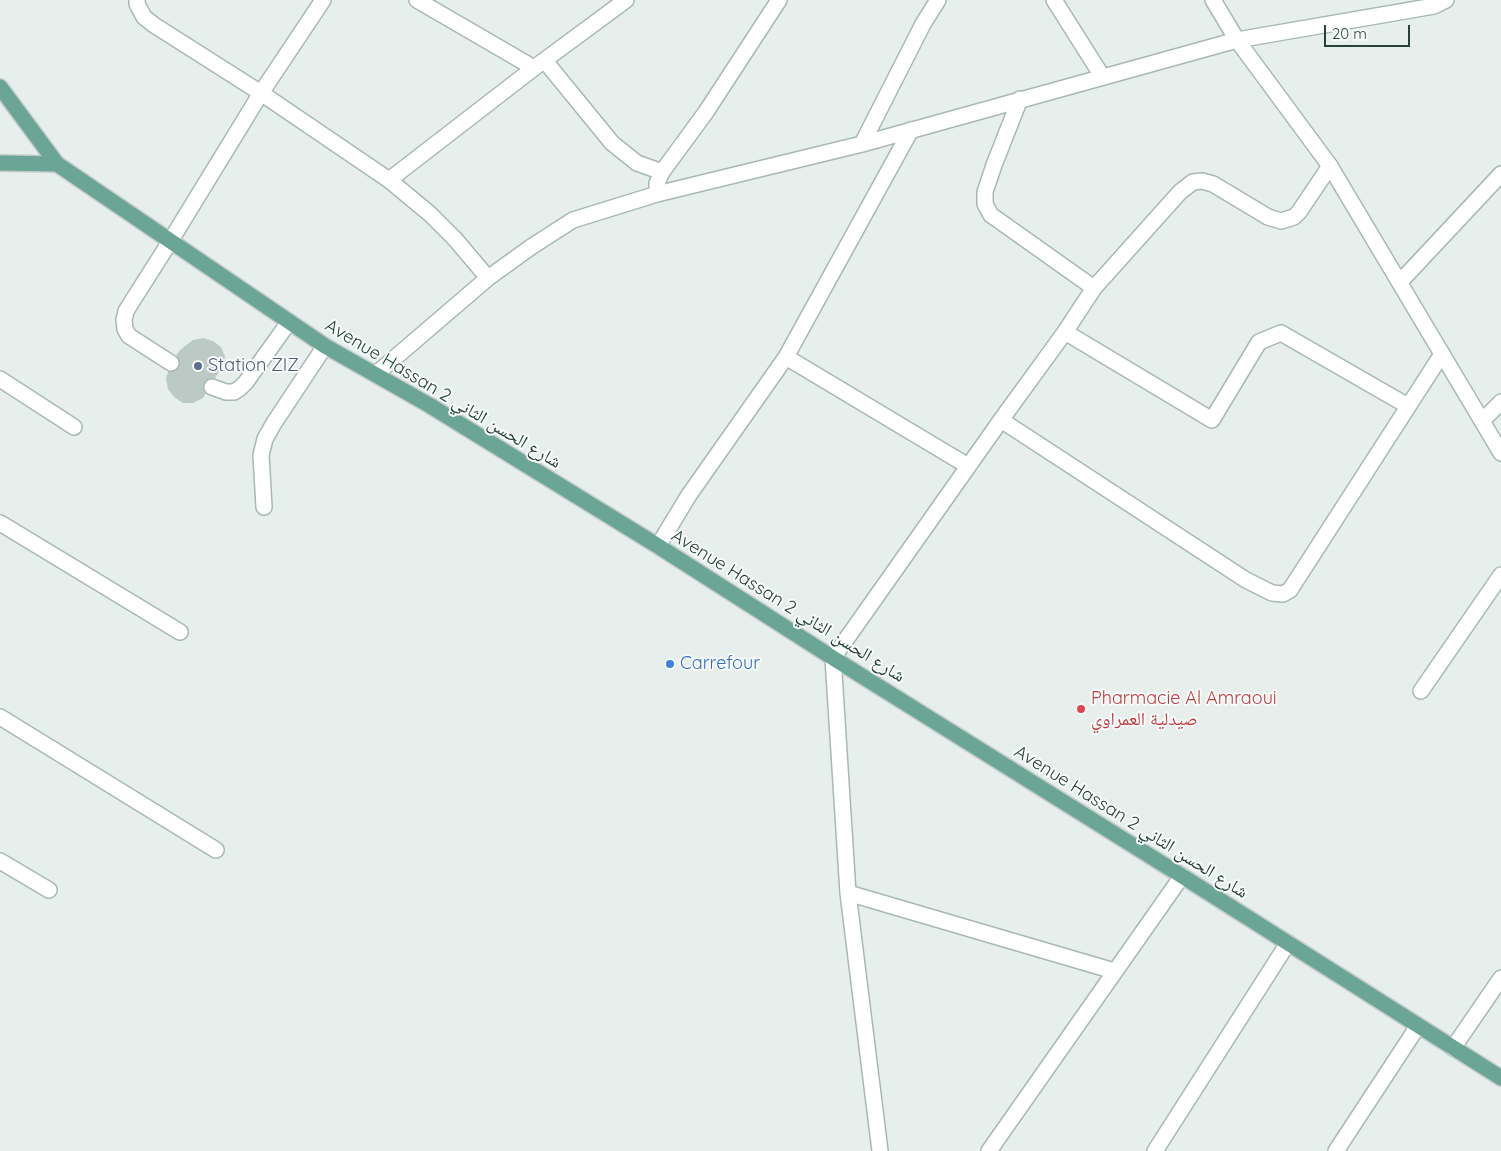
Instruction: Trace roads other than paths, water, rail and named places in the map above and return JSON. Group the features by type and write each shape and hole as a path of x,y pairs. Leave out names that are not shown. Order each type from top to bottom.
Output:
{"main road":[{"name":"Avenue Hassan 2 شارع الحسن الثاني","path":"0,87 56,164 325,346 429,405 658,546 1501,1078"},
{"path":"0,163 56,164"}],"street":[{"path":"138,0 137,4 144,17 154,25 260,93 389,180 430,214 455,239 488,278"},
{"path":"171,363 129,336 125,329 126,311 260,93 323,0"},
{"path":"417,0 539,64 612,143 637,163 662,172"},
{"path":"389,180 539,64 626,0"},
{"path":"657,194 657,183 662,172 706,112 779,0"},
{"path":"862,144 923,24 938,0"},
{"path":"1054,0 1102,76"},
{"path":"1213,0 1237,40 1330,166 1501,453"},
{"path":"376,374 488,278 530,247 573,220 657,194 862,144 1237,40 1434,6 1446,0"},
{"path":"1020,99 991,174 985,192 985,204 991,215 1094,288"},
{"path":"658,546 689,495 786,357 911,130"},
{"path":"880,1151 848,893 833,658 1065,332 1094,288 1180,192 1193,182 1202,181 1213,184 1268,217 1281,221 1294,217 1299,212 1330,166"},
{"path":"1400,282 1501,174"},
{"path":"212,387 226,392 234,392 240,388 289,322"},
{"path":"1065,332 1212,420 1259,342 1280,333 1408,406"},
{"path":"264,508 261,464 265,439 325,346"},
{"path":"1001,420 1246,580 1272,593 1283,594 1290,590 1442,354"},
{"path":"786,357 968,466"},
{"path":"0,379 74,427"},
{"path":"1482,421 1501,402"},
{"path":"0,523 180,632"},
{"path":"1421,692 1501,575"},
{"path":"0,717 216,850"},
{"path":"0,861 49,890"},
{"path":"989,1151 1182,876"},
{"path":"848,893 1114,971"},
{"path":"1155,1151 1288,943"},
{"path":"1453,1048 1501,978"},
{"path":"1336,1151 1418,1026"}],"place":[{"name":"Station ZIZ","path":"198,366"},
{"name":"Carrefour","path":"670,664"},
{"name":"Pharmacie Al Amraoui صيدلية العمراوي","path":"1081,709"}]}
